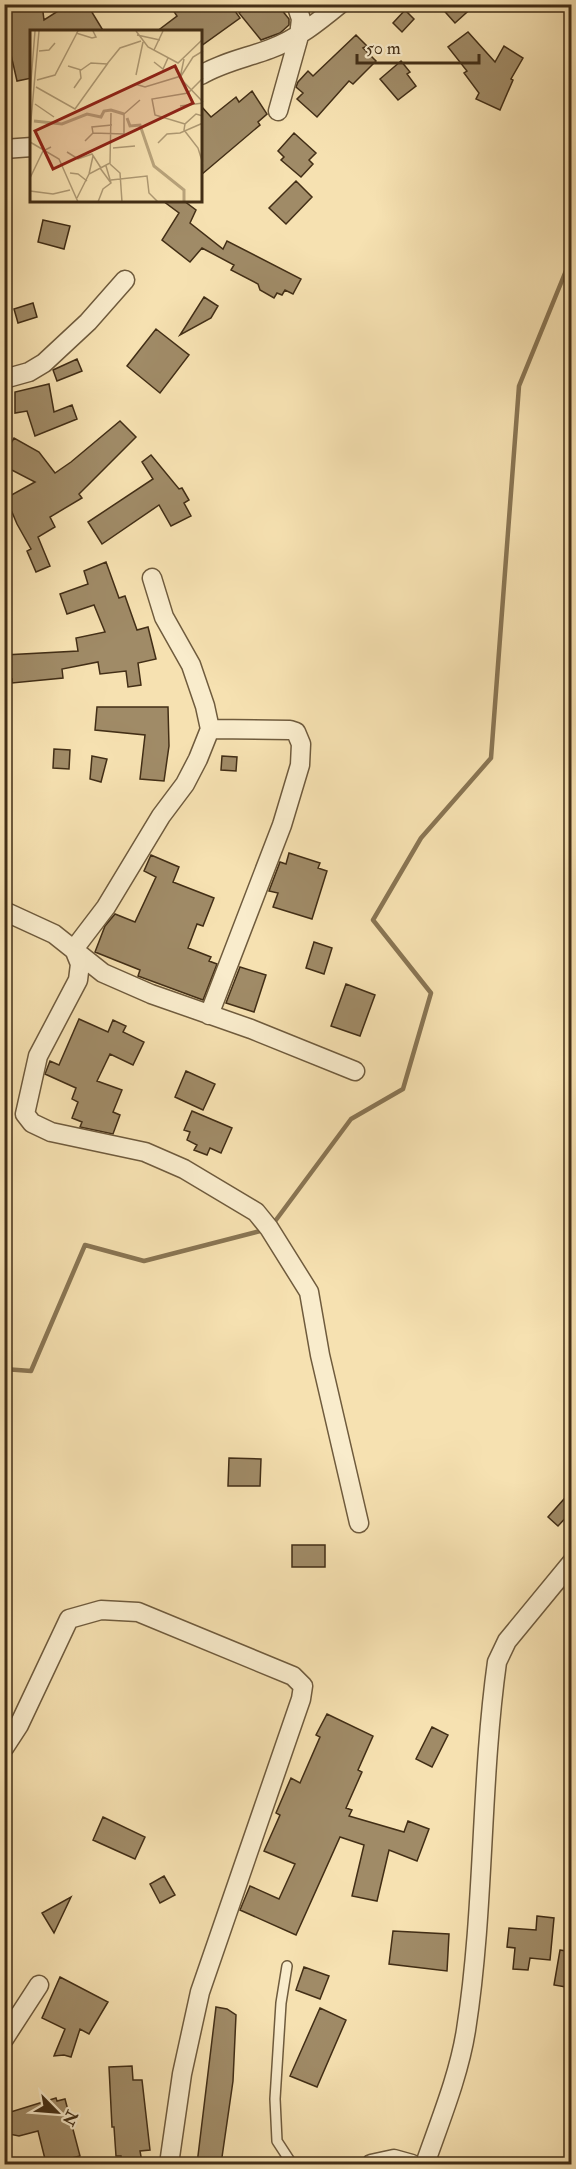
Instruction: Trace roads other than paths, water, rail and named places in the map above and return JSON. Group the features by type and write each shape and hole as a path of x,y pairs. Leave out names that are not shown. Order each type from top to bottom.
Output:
{"street":[{"path":"278,111 299,36 301,19 296,4"},
{"path":"202,74 217,65 270,49 299,36 340,4"},
{"path":"4,149 30,147"},
{"path":"4,379 29,372 44,363 88,322 125,280"},
{"path":"74,949 106,907 161,816 185,784 210,729 191,665 164,618 152,578"},
{"path":"209,1015 282,825 300,765 301,744 296,732 290,730 210,729"},
{"path":"4,911 45,929 103,973 151,994 355,1071"},
{"path":"74,949 80,964 78,980 38,1056 25,1114 33,1122 51,1132 145,1152 184,1169 256,1212 282,1246 309,1292 320,1355 359,1523"},
{"path":"425,2164 466,2032 478,1931 482,1836 497,1662 507,1641 572,1562"},
{"path":"4,1748 20,1725 69,1619 101,1610 138,1612 293,1676 303,1686 301,1699 200,1992 182,2074 169,2164"},
{"path":"4,2038 39,1985"},
{"path":"371,2164 394,2159 412,2164"}],"lane":[{"path":"287,1966 281,2003 275,2099 277,2141 292,2164"}],"waterway":[{"path":"273,1224 351,1119 403,1089 431,993 373,920 421,838 491,758 519,386 572,256"},
{"path":"4,1369 31,1371 85,1245 144,1261 264,1230"}]}
